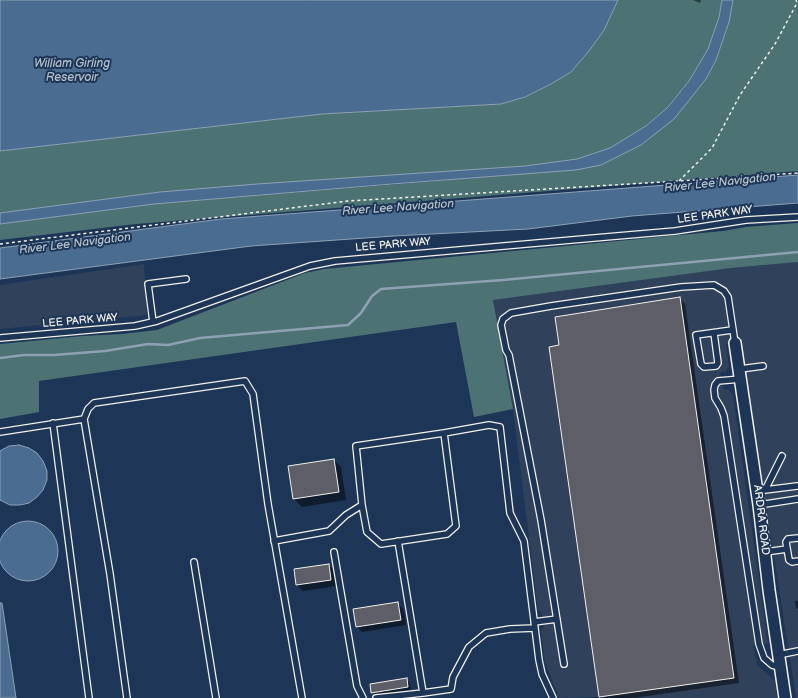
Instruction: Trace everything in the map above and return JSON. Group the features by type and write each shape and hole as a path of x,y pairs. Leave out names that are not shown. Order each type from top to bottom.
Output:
{"street":[{"name":"ARDRA ROAD","path":"735,343 761,491 760,505 765,552 785,698"}],"lane":[{"name":"LEE PARK WAY","path":"0,338 135,326 153,322 321,263 384,256 675,231 746,220 798,217"},
{"path":"153,322 148,284 186,279"},
{"path":"564,664 541,520 509,355 506,350 501,325 503,319 511,313 551,306 681,287 714,285 724,291 728,297 735,343"},
{"path":"714,333 718,363 716,366 704,367 701,364 696,335 732,330"},
{"path":"763,366 718,382 715,385 715,398 724,416 759,644 764,658 772,664 798,651"},
{"path":"127,698 110,574 84,419 88,409 94,403 245,381 253,394 274,541 302,698"},
{"path":"0,432 84,419"},
{"path":"53,423 89,698"},
{"path":"444,433 456,526 447,534 381,544 367,532 362,505 356,446 489,425 500,427 510,513 524,541 534,625 541,667 553,698"},
{"path":"761,491 782,456"},
{"path":"761,491 797,486"},
{"path":"760,505 798,499"},
{"path":"274,541 329,531 346,515 362,505"},
{"path":"798,538 788,539 786,542 789,560 792,562 798,561"},
{"path":"398,541 424,693"},
{"path":"765,552 787,549"},
{"path":"334,552 357,686 363,698"},
{"path":"194,562 216,698"},
{"path":"376,698 451,689 453,677 469,647 486,634 557,619"}],"path":[{"path":"679,181 712,148 740,95 775,44 797,3 796,0"},
{"path":"0,244 348,201 679,181 798,172"}],"shaded area":[{"path":"798,262 798,698 796,698 741,342 726,344 729,367 725,372 720,373 723,389 729,390 733,395 768,644 753,645 757,665 775,681 777,698 632,698 624,696 559,698 545,662 541,630 544,628 541,612 538,610 513,409 493,300 731,268"},
{"path":"144,264 147,315 0,329 0,285"}],"green space":[{"path":"618,0 722,0 719,17 708,49 689,81 668,107 646,126 610,148 577,159 525,166 160,192 0,213 0,151 322,114 501,104 525,97 571,72 604,30"},
{"path":"733,0 798,0 798,171 136,224 0,240 0,224 154,204 497,176 601,165 706,79 716,60 729,22"},
{"path":"798,223 798,262 731,268 493,300 513,409 474,417 456,322 39,381 39,412 0,419 0,344 157,330 305,273 324,269"}],"water":[{"name":"William Girling Reservoir","path":"0,0 618,0 604,30 571,72 525,97 501,104 322,114 0,151"},
{"path":"722,0 733,0 729,22 716,60 706,79 674,119 641,145 601,165 576,170 154,204 0,224 0,213 160,192 525,166 577,159 610,148 646,126 668,107 689,81 708,49 719,17"},
{"name":"River Lee Navigation","path":"798,175 798,203 632,216 528,229 394,236 251,246 0,279 0,248 221,219"},
{"path":"19,445 29,448 37,453 43,461 47,471 47,480 43,490 29,503 10,505 0,500 0,451 9,446"},
{"path":"28,521 45,526 53,534 58,551 53,568 45,576 28,581 11,576 3,568 -2,551 3,534 11,526"},
{"path":"0,603 2,603 16,698 0,698"}],"building":[{"path":"680,297 734,678 599,697 549,347 559,345 555,317"},
{"path":"334,459 339,492 293,499 288,466"},
{"path":"329,564 331,580 296,585 294,569"},
{"path":"398,602 401,620 356,627 353,609"},
{"path":"407,678 408,687 371,693 370,684"}],"waterway":[{"path":"0,358 24,355 54,355 105,351 148,344 168,345 200,338 348,325 361,313 372,296 381,289 503,280 798,252"}]}
